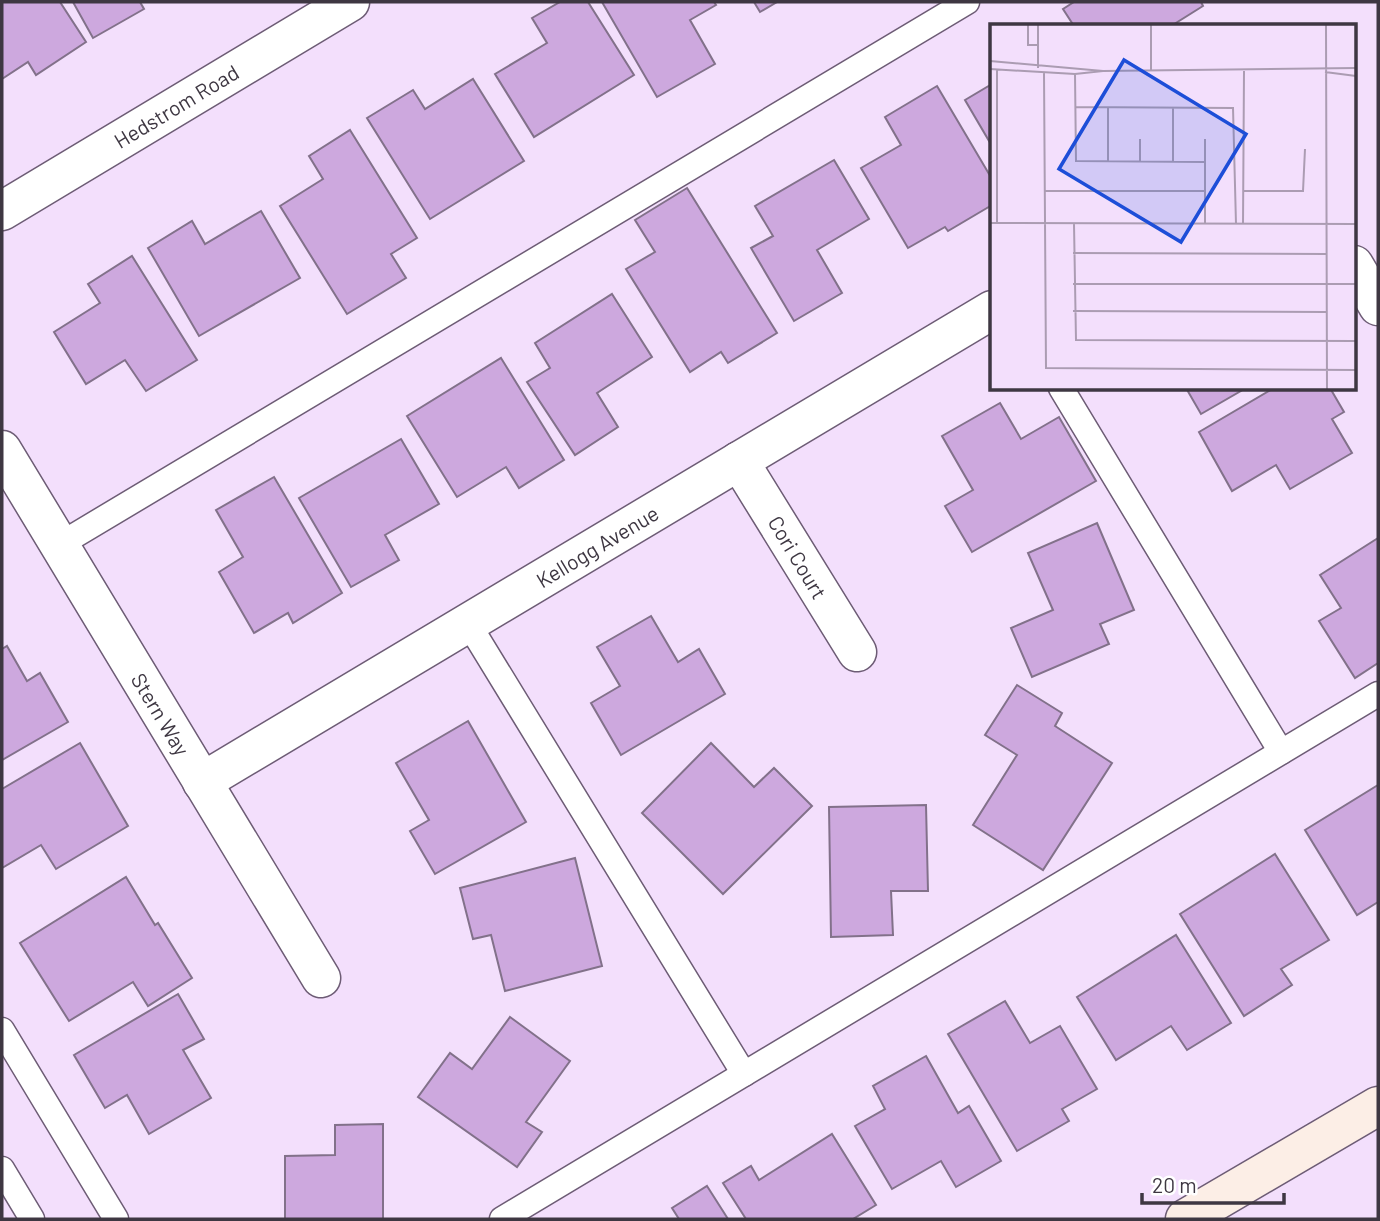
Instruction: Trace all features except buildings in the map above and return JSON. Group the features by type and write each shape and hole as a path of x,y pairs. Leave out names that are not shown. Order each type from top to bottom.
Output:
{"main road":[{"path":"1185,1219 1378,1106"}],"street":[{"name":"Hedstrom Road","path":"2,211 350,2"},
{"path":"1356,268 1378,306"},
{"name":"Kellogg Avenue","path":"202,782 990,311"},
{"name":"Stern Way","path":"2,450 321,978"},
{"name":"Cori Court","path":"739,461 856,652"}],"lane":[{"path":"59,545 967,2"},
{"path":"1062,390 1282,752"},
{"path":"468,623 744,1074"},
{"path":"502,1219 1378,694"},
{"path":"2,1030 116,1219"},
{"path":"2,1169 32,1219"}]}
